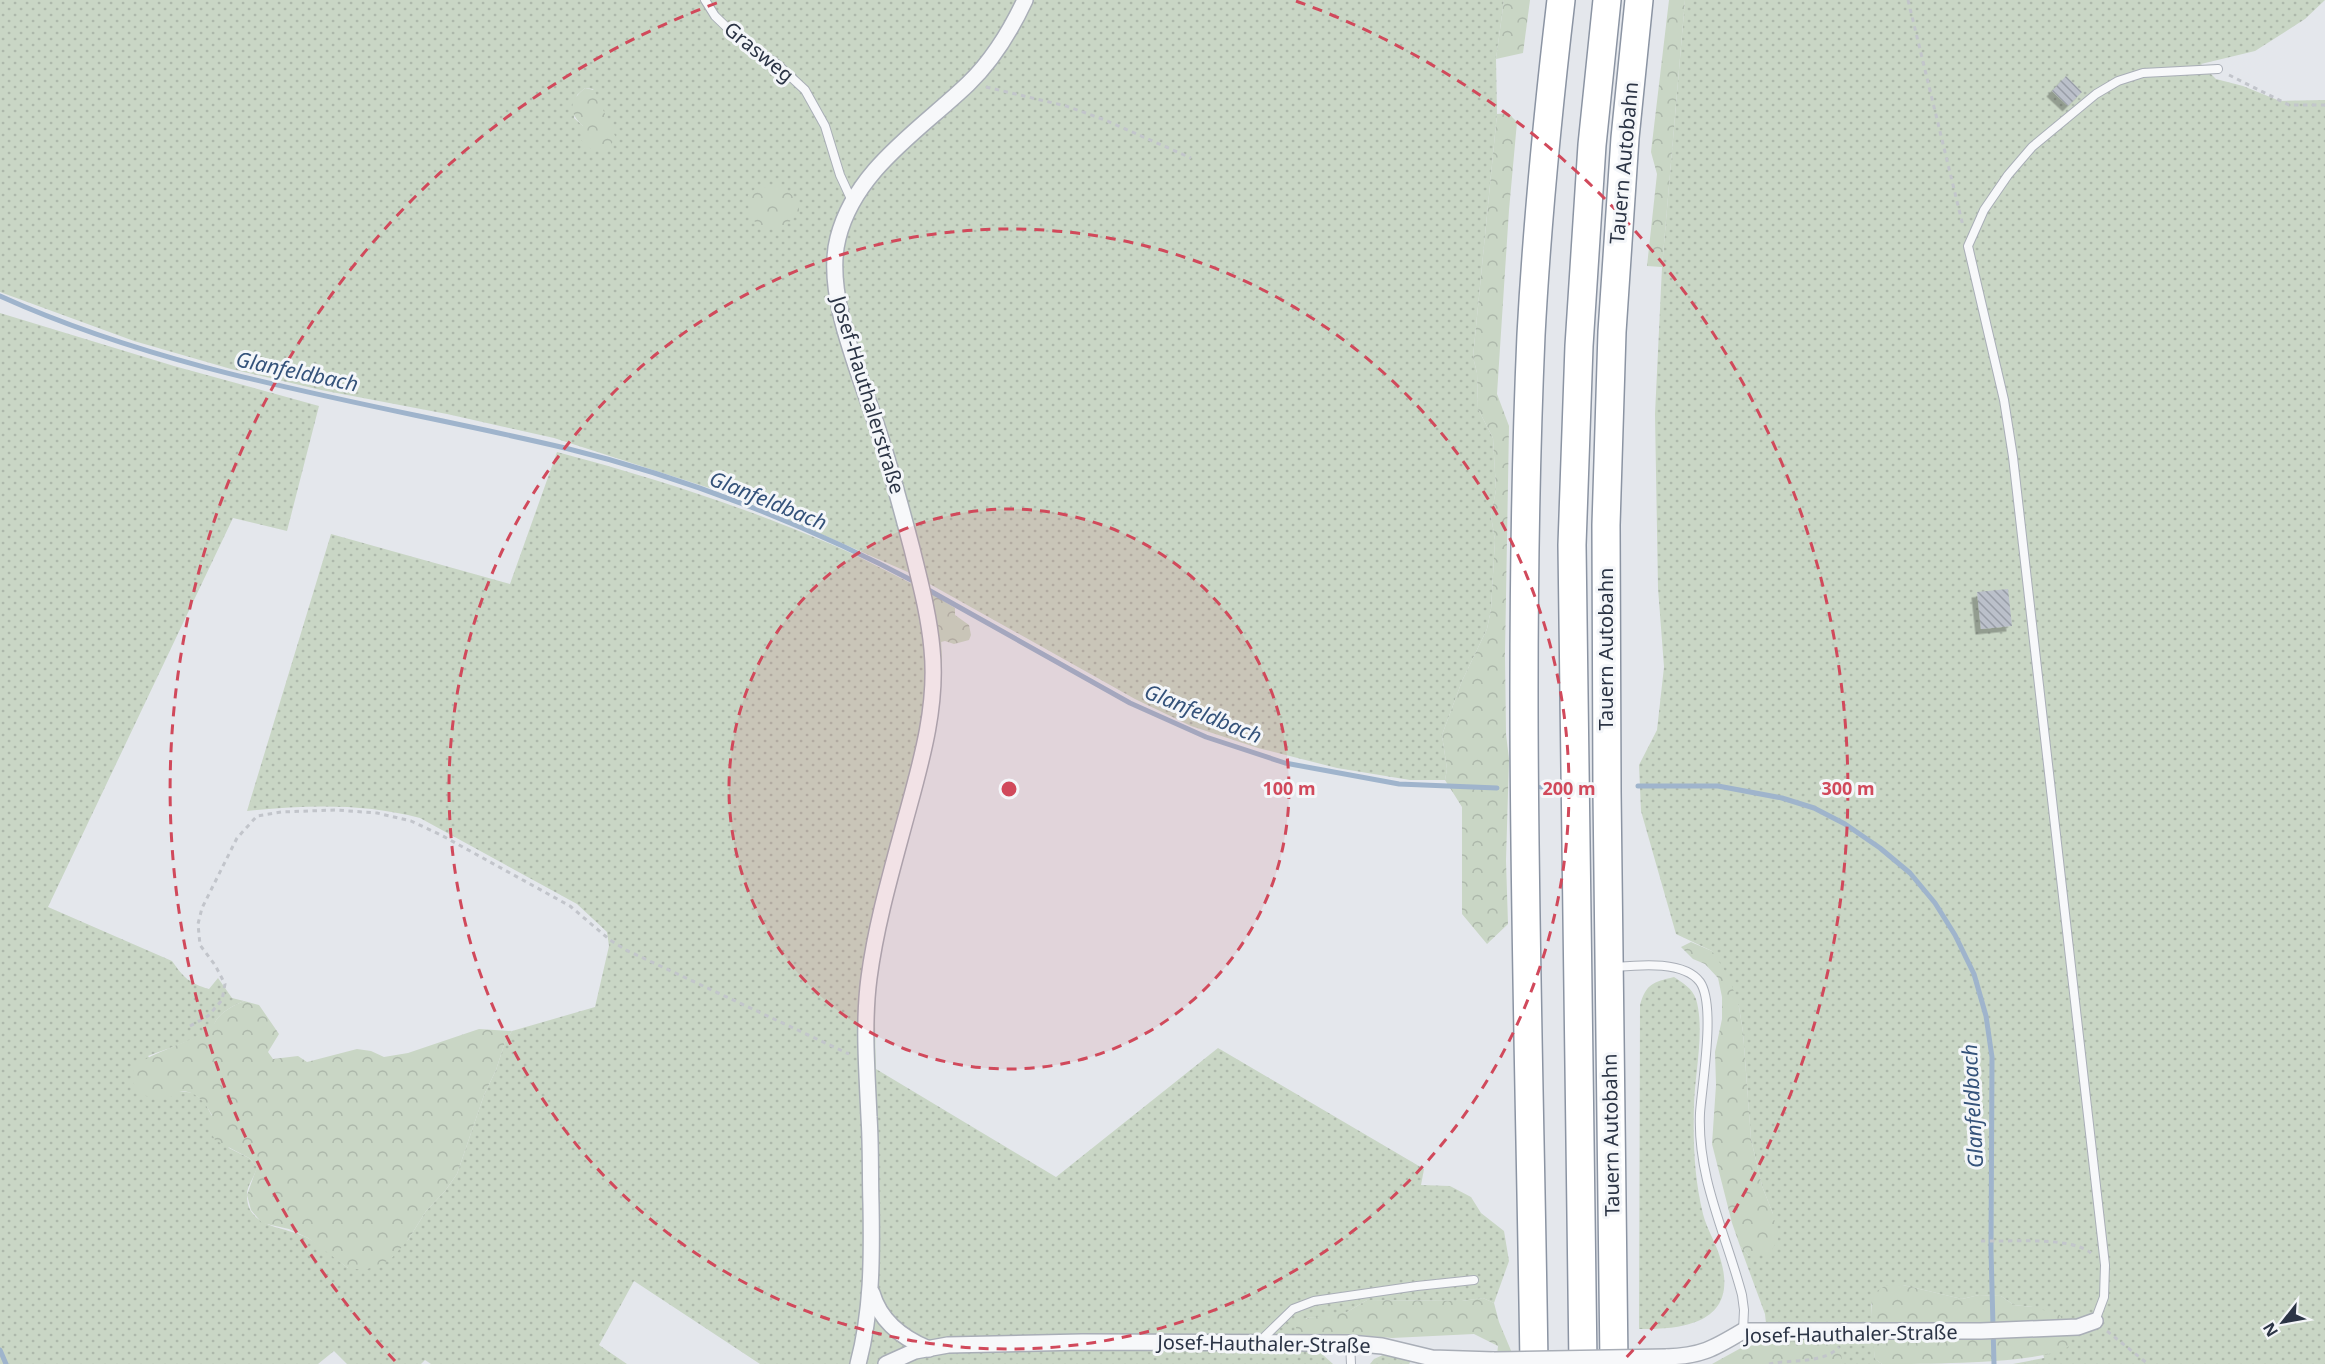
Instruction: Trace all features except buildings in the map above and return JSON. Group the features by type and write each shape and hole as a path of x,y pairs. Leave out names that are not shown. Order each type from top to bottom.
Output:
{"highway":[{"path":"1534,1364 1525,792 1525,533 1532,332 1546,129 1561,0"},
{"path":"1583,1364 1572,545 1581,310 1592,146 1607,0"},
{"name":"Tauern Autobahn","path":"1614,1364 1606,792 1606,503 1612,332 1625,138 1639,0"}],"street":[{"name":"Josef-Hauthalerstraße","path":"858,1364 866,1335 871,1290 870,1129 866,1008 880,913 918,772 931,705 933,654 926,607 917,569 886,455 848,338 836,289 834,271 838,238 853,202 868,178 889,154 969,83 1004,41 1024,0"},
{"path":"871,1290 881,1316 916,1344 929,1348"},
{"name":"Josef-Hauthaler-Straße","path":"886,1364 915,1351 929,1348 1082,1342 1350,1343 1382,1346 1432,1358 1494,1360 1666,1357 1700,1354 1714,1349 1743,1331 1848,1333 1981,1331 2078,1327 2095,1321"}],"lane":[{"name":"Grasweg","path":"705,0 715,16 740,40 777,64 805,90 825,126 840,175 853,202"},
{"path":"2095,1321 2104,1297 2105,1265 2013,457 2004,400 1968,246 1984,210 2008,175 2032,147 2096,94 2118,81 2143,73 2218,69"},
{"path":"1609,967 1674,967 1690,972 1700,983 1707,997 1708,1018 1700,1116 1704,1170 1742,1295 1743,1331"},
{"path":"1258,1343 1293,1309 1314,1301 1474,1280"},
{"path":"1350,1343 1351,1364"}],"path":[{"path":"1908,0 1968,246"},
{"path":"2218,69 2289,105 2325,105"},
{"path":"969,83 1076,110 1140,133 1191,158"},
{"path":"190,1026 208,1016 222,1000 225,984 215,965 200,945 198,924 202,908 237,838 257,816 281,812 336,810 377,813 411,821 441,835 570,906 610,940 626,950 866,1062"},
{"path":"1981,1241 2061,1242 2084,1248 2105,1265"},
{"path":"2095,1321 2148,1364"},
{"path":"1770,1364 1820,1359 1834,1353 1848,1333"}],"green space":[{"path":"0,0 1504,0 1496,59 1497,114 1473,357 1477,373 1478,409 1493,438 1496,490 1491,516 1495,540 1491,609 1487,629 1462,681 1442,735 1447,769 1445,780 1410,780 1337,768 1258,748 1191,726 1135,699 910,573 734,496 554,438 231,369 134,341 0,292","holes":["585,88 593,89 602,109 583,134 583,126 574,118 577,95"]},
{"path":"1504,0 1530,0 1523,53 1496,59"},
{"path":"1669,0 1685,0 1662,267 1647,266 1657,174 1651,152"},
{"path":"1685,0 2325,0 2305,19 2255,51 2201,64 2216,79 2243,86 2280,101 2325,100 2325,1364 2013,1364 2044,1358 2033,1307 2014,1305 2001,1296 1979,1295 1962,1299 1903,1285 1871,1304 1875,1359 1882,1364 1842,1364 1831,1340 1768,1342 1765,1314 1740,1246 1749,1256 1773,1214 1762,1186 1751,1139 1739,1007 1712,951 1676,934 1641,811 1639,765 1657,730 1664,667 1658,588 1655,414 1662,267"},
{"path":"585,88 594,90 616,138 603,150 590,148 581,140 583,126 575,116 572,107 576,97"},
{"path":"1508,113 1517,122 1497,394 1509,426 1505,654 1506,734 1509,759 1506,861 1508,924 1487,944 1462,914 1462,807 1445,780 1447,769 1442,735 1462,681 1487,629 1491,609 1495,540 1491,516 1496,490 1493,438 1478,409 1477,373 1473,357 1497,114"},
{"path":"778,185 799,203 799,212 781,227 764,228 752,217 748,195 755,189"},
{"path":"0,313 174,366 319,406 287,531 233,518 48,907 172,961 184,976 196,984 209,989 218,978 232,998 244,1001 223,1013 212,1028 202,1034 148,1056 179,1091 194,1093 205,1103 229,1148 249,1158 257,1167 247,1193 252,1213 259,1219 306,1237 348,1268 408,1240 426,1211 457,1174 484,1095 496,1070 505,1042 512,1031 595,1007 609,946 607,932 577,904 420,818 377,810 334,807 291,807 247,811 331,534 510,584 557,452 658,481 756,514 835,546 929,592 941,640 942,671 939,702 928,764 881,948 875,1006 876,1069 1056,1177 1218,1048 1424,1169 1421,1185 1450,1186 1471,1197 1481,1213 1504,1231 1509,1261 1494,1303 1483,1298 1462,1301 1367,1300 1347,1312 1327,1317 1306,1318 1301,1335 1333,1364 760,1364 634,1281 599,1345 627,1364 431,1364 425,1360 421,1364 347,1364 334,1351 318,1364 0,1364"},
{"path":"929,592 955,608 955,615 969,625 971,635 969,640 954,644 941,642"},
{"path":"1691,942 1712,951 1729,977 1739,1007 1751,1139 1778,1239 1770,1253 1749,1256 1740,1246 1732,1223 1712,1144 1716,1085 1715,1052 1722,1019 1722,997 1718,978 1705,964 1693,959 1681,947"},
{"path":"1674,977 1692,992 1699,1011 1700,1037 1694,1118 1696,1173 1703,1214 1721,1261 1724,1281 1722,1297 1715,1309 1704,1318 1691,1324 1674,1327 1639,1329 1640,1005 1645,992 1651,985"},
{"path":"244,1001 259,1005 279,1034 268,1052 273,1059 298,1056 307,1062 357,1049 371,1051 384,1057 408,1053 479,1029 512,1031 505,1042 496,1070 484,1095 457,1174 426,1211 408,1240 390,1260 365,1270 348,1268 308,1238 289,1229 262,1223 251,1210 247,1195 257,1167 249,1158 215,1140 208,1126 212,1115 203,1101 186,1091 180,1091 161,1099 147,1096 136,1088 133,1080 134,1067 151,1056 205,1032 223,1013"},
{"path":"1903,1285 1962,1299 1979,1295 2001,1296 2014,1305 2033,1307 2060,1315 2067,1332 2068,1347 2054,1353 2008,1360 1882,1364 1875,1359 1871,1325 1872,1294 1885,1286"},
{"path":"1483,1298 1494,1303 1512,1353 1496,1364 1498,1346 1474,1334 1392,1338 1359,1335 1337,1337 1301,1335 1296,1328 1296,1320 1347,1312 1367,1300 1462,1301"},
{"path":"1831,1340 1841,1350 1842,1364 1712,1364 1741,1348 1768,1342"},
{"path":"1383,1355 1411,1361 1409,1364 1370,1364 1374,1359"}],"waterway":[{"name":"Glanfeldbach","path":"0,296 68,324 137,348 207,368 278,386 565,448 655,473 789,522 917,583"},
{"name":"Glanfeldbach","path":"925,588 1130,703 1206,737 1285,763 1399,784 1497,788"},
{"name":"Glanfeldbach","path":"1638,786 1718,786 1782,798 1814,808 1845,824 1880,848 1910,873 1935,903 1955,935 1974,974 1986,1016 1992,1057 1991,1250 1994,1364"},
{"name":"Glanfeldbach","path":"1541,787 1551,787"},
{"path":"0,1350 6,1364"}]}
